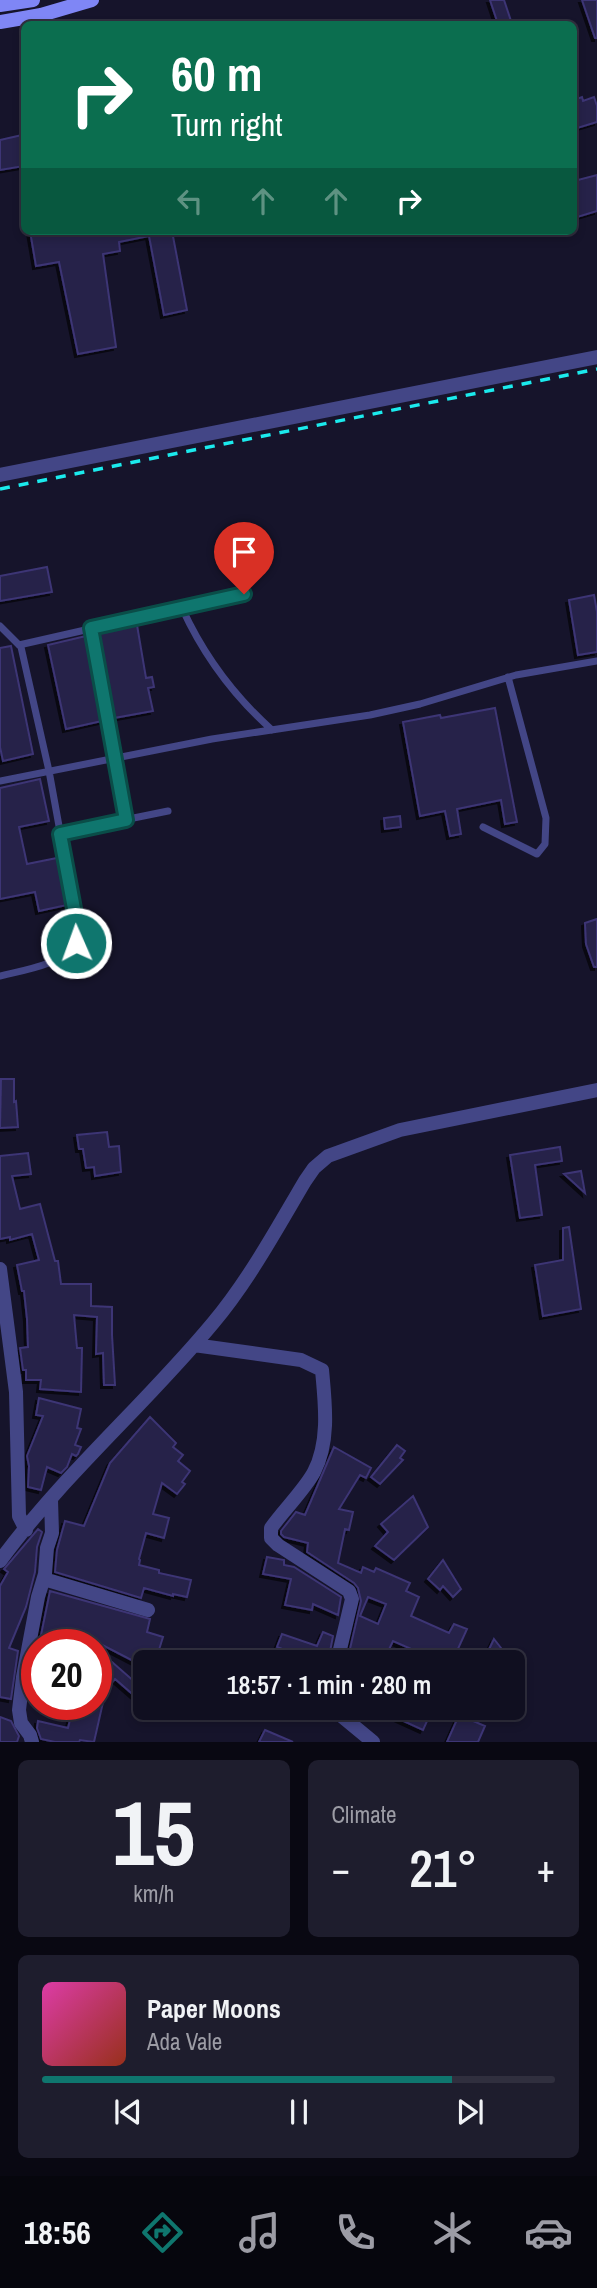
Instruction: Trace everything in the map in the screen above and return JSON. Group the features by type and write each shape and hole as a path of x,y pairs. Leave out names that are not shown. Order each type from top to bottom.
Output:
{"main road":[{"path":"0,5 31,0"},
{"path":"0,22 41,15 93,0"}],"street":[{"path":"0,475 597,357"},
{"path":"0,1561 51,1500 214,1322 252,1270 314,1168 328,1156 400,1130 597,1090"},
{"path":"0,1269 16,1392 19,1516 26,1530"},
{"path":"194,1345 301,1360 322,1370 326,1414 322,1453 314,1474 271,1528 271,1538 349,1591 352,1599 340,1650"},
{"path":"32,1742 21,1723 19,1710 25,1664 52,1533 51,1500"},
{"path":"44,1579 148,1610"},
{"path":"346,1720 373,1742"}],"lane":[{"path":"19,645 244,594"},
{"path":"182,608 213,663 245,704 272,730"},
{"path":"0,626 19,645 49,771 75,914 76,943 65,955 51,963 0,976"},
{"path":"91,628 126,820"},
{"path":"0,781 212,739 302,727 420,704 508,677 597,661"},
{"path":"483,827 537,854 545,844 546,818 508,677"},
{"path":"60,834 169,811"}],"building":[{"path":"490,0 504,0 511,21 497,21"},
{"path":"582,0 597,0 597,38 595,38"},
{"path":"582,97 583,101 594,97 597,122 577,128 577,99"},
{"path":"21,135 21,166 0,170 0,140"},
{"path":"597,175 597,211 577,217 577,180"},
{"path":"31,235 173,235 187,310 164,315 149,236 119,242 120,251 103,254 116,347 78,354 59,262 36,266"},
{"path":"47,567 52,592 0,601 0,576"},
{"path":"594,595 597,612 597,652 578,655 569,600"},
{"path":"137,625 146,678 152,677 154,687 148,688 153,711 114,718 98,633"},
{"path":"86,636 102,721 66,729 48,645"},
{"path":"11,646 33,754 3,761 0,747 0,648"},
{"path":"495,708 517,822 505,824 501,800 457,809 461,834 450,836 445,811 420,816 403,722"},
{"path":"40,779 49,821 19,827 27,864 57,858 67,905 39,911 35,892 0,899 0,788"},
{"path":"400,816 401,827 385,829 384,818"},
{"path":"597,919 597,967 594,967 586,944 585,923"},
{"path":"1,1079 14,1079 18,1127 0,1128"},
{"path":"107,1132 109,1147 119,1146 121,1172 95,1176 94,1167 86,1168 83,1149 79,1149 77,1135"},
{"path":"560,1147 562,1161 535,1165 542,1215 520,1218 510,1155"},
{"path":"28,1153 31,1174 12,1176 20,1209 40,1204 55,1261 58,1261 61,1284 91,1284 91,1306 112,1307 115,1385 104,1385 103,1353 96,1354 97,1317 74,1315 77,1348 82,1348 81,1392 40,1389 41,1380 26,1380 20,1348 28,1347 27,1319 24,1291 17,1265 39,1260 32,1234 10,1240 10,1237 0,1239 0,1156"},
{"path":"581,1171 585,1193 564,1174"},
{"path":"569,1227 581,1309 543,1316 535,1265 563,1260 563,1228"},
{"path":"39,1398 81,1409 77,1428 81,1429 75,1445 81,1447 78,1454 72,1454 67,1467 61,1473 47,1467 41,1490 28,1487 27,1456 43,1416 36,1415"},
{"path":"150,1417 176,1443 173,1447 183,1455 178,1461 190,1471 177,1494 162,1483 153,1514 169,1518 164,1538 146,1533 139,1565 159,1570 159,1573 191,1580 187,1597 144,1588 141,1598 55,1572 57,1550 65,1521 84,1526 110,1463"},
{"path":"397,1445 405,1451 400,1458 403,1460 380,1484 371,1477"},
{"path":"334,1447 371,1468 366,1478 360,1475 339,1509 353,1512 349,1530 345,1529 338,1563 361,1573 363,1567 374,1572 376,1568 410,1583 406,1591 419,1597 411,1616 449,1633 454,1624 467,1629 457,1650 414,1650 393,1641 389,1650 350,1650 361,1601 358,1588 307,1552 308,1543 281,1534 296,1512 305,1515","holes":["368,1597 386,1604 378,1624 360,1616"]},
{"path":"413,1496 428,1527 394,1560 375,1546 388,1532 381,1524"},
{"path":"38,1529 42,1532 37,1547 35,1572 26,1607 9,1648 18,1651 11,1699 0,1697 0,1586 8,1572 4,1569"},
{"path":"267,1557 284,1560 284,1565 294,1567 341,1597 338,1615 313,1604 312,1610 285,1605 291,1579 263,1574"},
{"path":"443,1560 461,1589 453,1597 443,1586 440,1590 428,1579"},
{"path":"50,1591 150,1619 147,1632 163,1637 159,1650 133,1650 133,1661 112,1650 112,1629 42,1629"},
{"path":"323,1632 333,1636 330,1650 285,1650 277,1647 282,1634 317,1646"},
{"path":"494,1639 503,1650 489,1650"},
{"path":"112,1662 133,1680 133,1695 115,1679 112,1682"},
{"path":"0,1717 11,1721 19,1736 17,1742 0,1742"},
{"path":"70,1720 99,1720 94,1742 55,1742 41,1739 37,1728 38,1721 68,1728"},
{"path":"401,1720 428,1720 423,1730"},
{"path":"457,1720 471,1720 485,1726 478,1742 447,1742"},
{"path":"265,1730 293,1742 259,1742"}],"railway":[{"path":"0,489 597,369"}],"route":[{"path":"76,943 75,914 60,834 126,820 91,628 244,594"}]}
